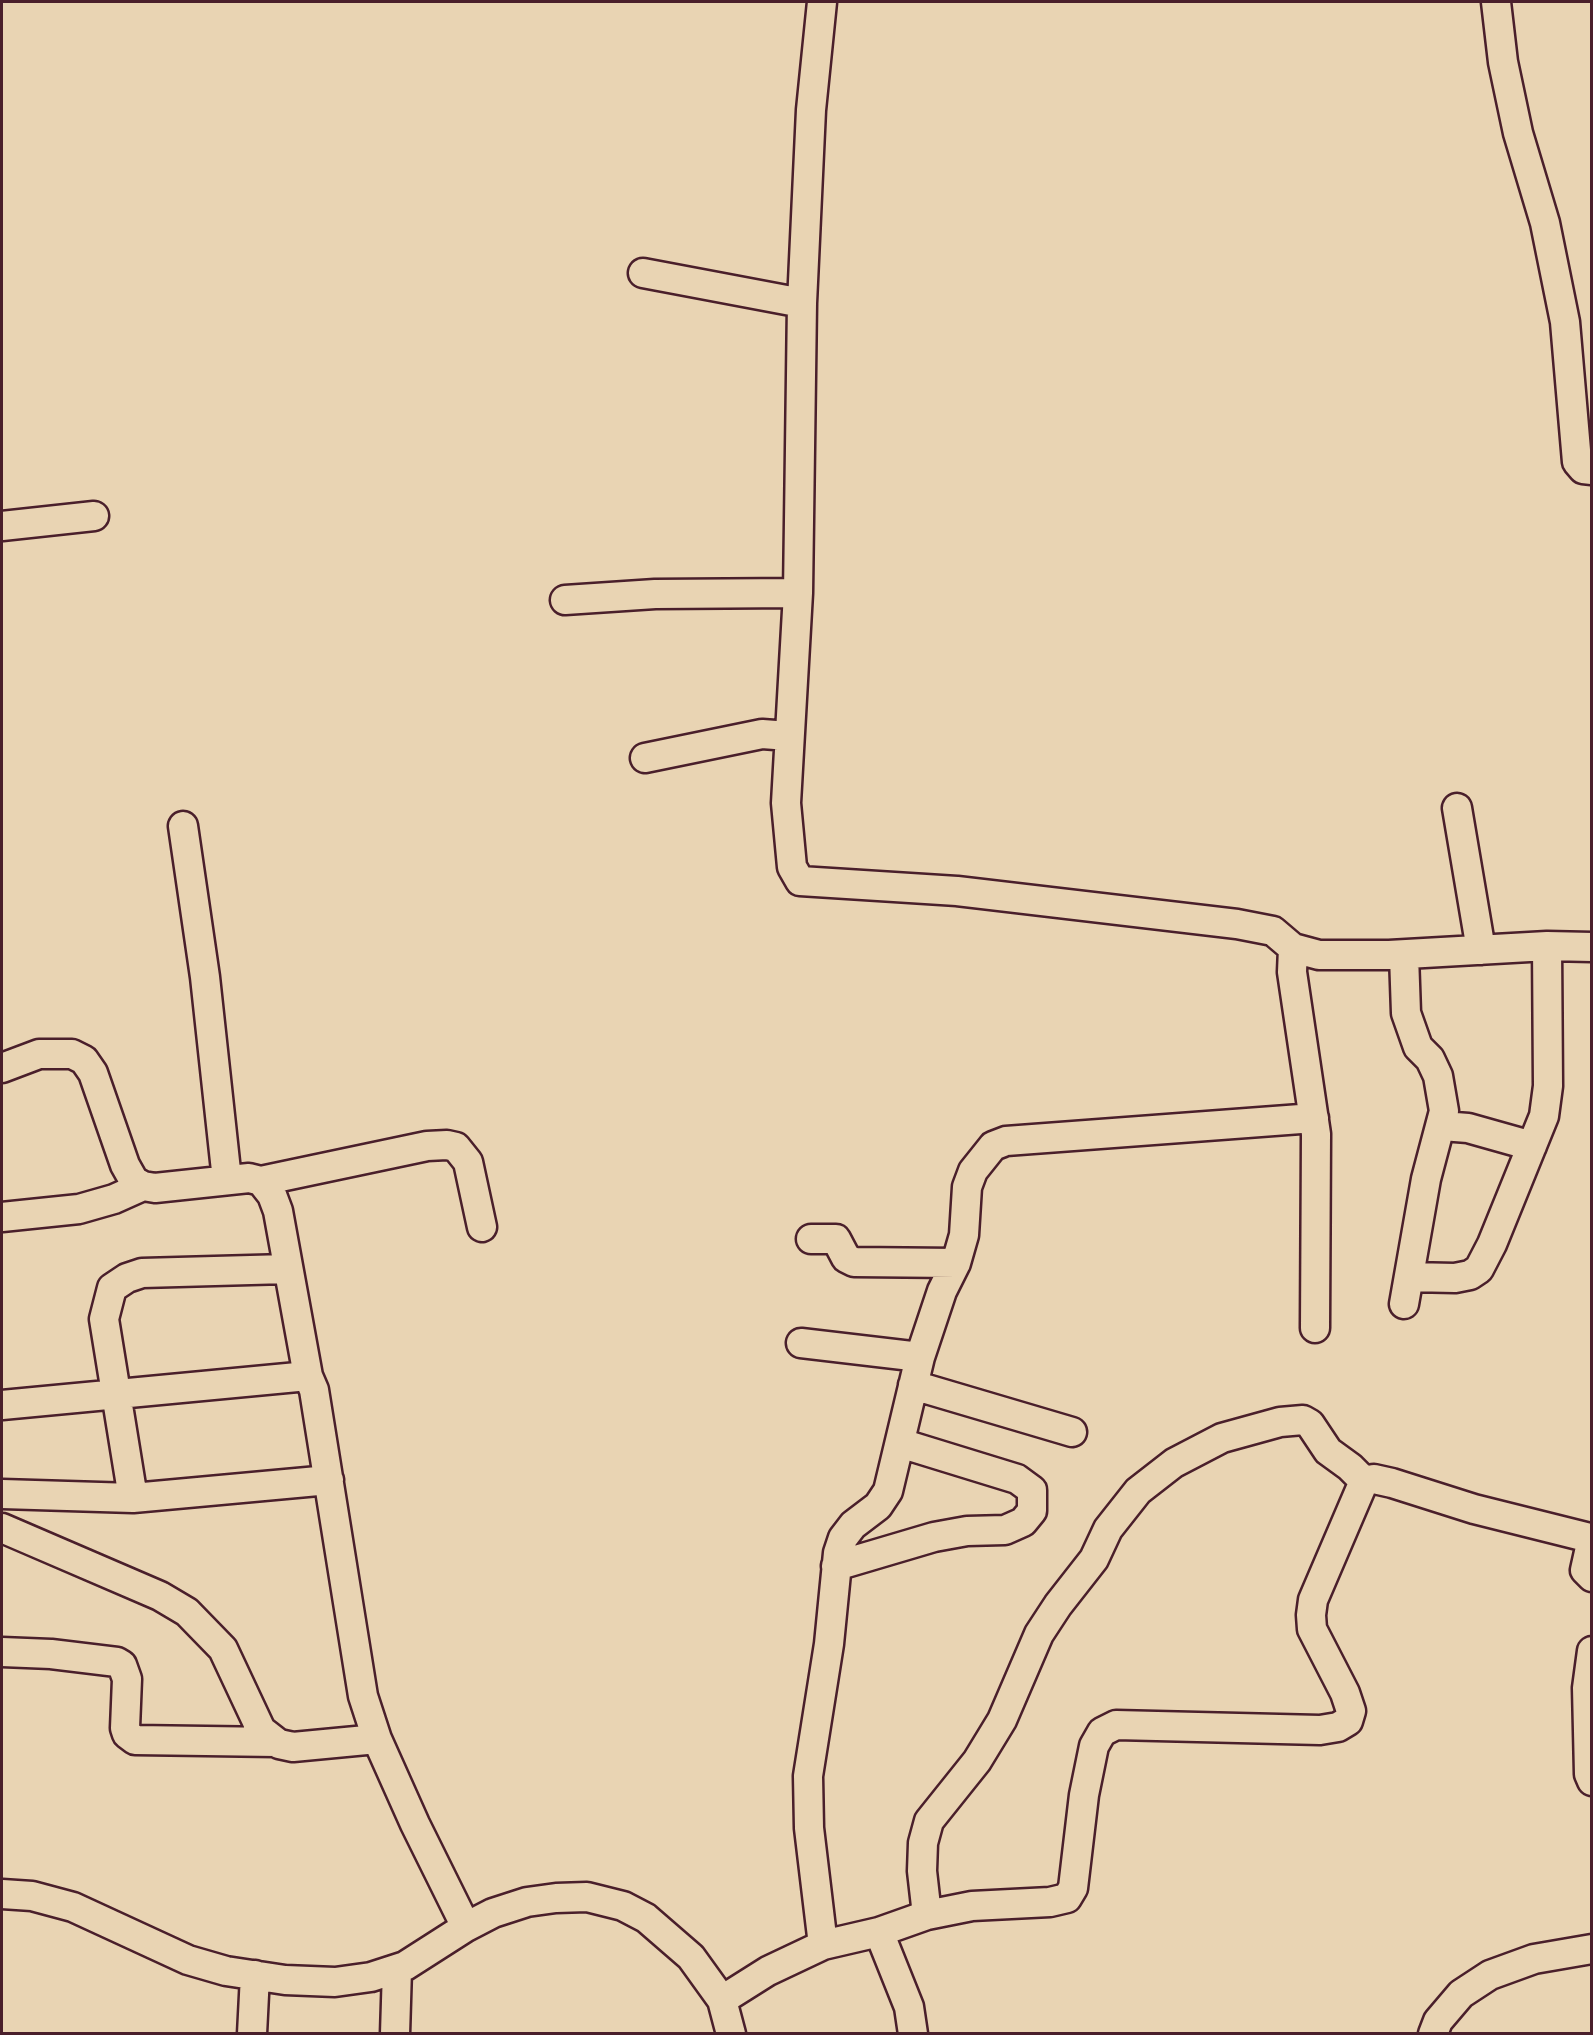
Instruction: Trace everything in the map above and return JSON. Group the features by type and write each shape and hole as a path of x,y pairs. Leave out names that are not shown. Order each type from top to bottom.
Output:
{"street":[{"path":"822,2 811,110 802,303 798,593 786,792 792,867 800,881 957,891 1237,924 1273,931 1293,948 1319,955 1404,955 1547,946 1592,947"},
{"path":"1496,2 1503,62 1518,133 1545,223 1565,322 1577,462 1583,469 1592,470"},
{"path":"643,273 802,303"},
{"path":"2,526 94,516"},
{"path":"565,600 655,594 798,593"},
{"path":"645,758 762,734 789,736"},
{"path":"1457,808 1481,950"},
{"path":"183,826 205,977 227,1180"},
{"path":"1404,955 1406,1012 1418,1047 1430,1059 1438,1076 1444,1111 1442,1126 1426,1179 1406,1290 1470,1275 1479,1269 1492,1244 1533,1146 1544,1116 1548,1086 1547,946"},
{"path":"1293,948 1292,972 1314,1118 1317,1159 1315,1328"},
{"path":"2,1068 46,1053 72,1054 84,1060 93,1073 125,1165 134,1181 143,1186 155,1188 227,1180 261,1180 427,1146 447,1145 456,1148 468,1162 482,1227"},
{"path":"823,1945 809,1828 808,1776 829,1644 836,1566 843,1538 853,1525 878,1506 888,1491 920,1357 942,1291 956,1263 964,1235 967,1187 973,1171 993,1146 1006,1141 1314,1118"},
{"path":"1442,1126 1468,1128 1533,1146"},
{"path":"261,1180 272,1195 278,1211 308,1376 314,1390 363,1696 377,1739 415,1824 466,1927"},
{"path":"2,1217 79,1209 114,1199 143,1186"},
{"path":"811,1239 836,1239 846,1258 854,1262 956,1263"},
{"path":"133,1498 104,1319 112,1288 127,1278 142,1273 287,1269"},
{"path":"801,1343 920,1357"},
{"path":"2,1405 308,1376"},
{"path":"913,1385 1072,1432"},
{"path":"927,1915 922,1871 923,1843 929,1821 977,1761 1002,1720 1039,1634 1058,1605 1084,1574 1108,1528 1138,1491 1174,1463 1222,1438 1280,1422 1302,1420 1310,1424 1328,1451 1364,1481"},
{"path":"836,1566 934,1537 967,1531 1005,1530 1023,1522 1032,1511 1032,1490 1017,1479 900,1443"},
{"path":"1364,1481 1374,1479 1392,1483 1474,1509 1586,1537 1591,1543 1591,1552 1585,1570 1592,1577"},
{"path":"2,1494 133,1498 329,1480"},
{"path":"722,2000 768,1971 823,1945 879,1932 927,1915 972,1906 1050,1902 1067,1898 1073,1888 1084,1795 1094,1746 1102,1732 1116,1725 1320,1730 1338,1727 1348,1721 1351,1711 1345,1693 1312,1629 1311,1615 1313,1600 1364,1481"},
{"path":"2,1528 160,1596 187,1612 223,1649 261,1730 276,1742"},
{"path":"1592,1650 1587,1688 1589,1774 1592,1781"},
{"path":"2,1652 51,1654 117,1662 122,1665 127,1679 125,1728 127,1734 135,1740 276,1742 293,1747 377,1739"},
{"path":"2,1894 32,1896 73,1907 188,1960 226,1971 285,1980 335,1982 371,1977 405,1966 466,1927 493,1913 527,1902 556,1898 587,1898 623,1906 663,1930 691,1957 722,2000 731,2034"},
{"path":"879,1932 909,2007 913,2034"},
{"path":"1433,2034 1438,2021 1461,1994 1490,1975 1534,1959 1592,1949"},
{"path":"395,2034 397,1969"},
{"path":"252,2034 255,1976"}]}
